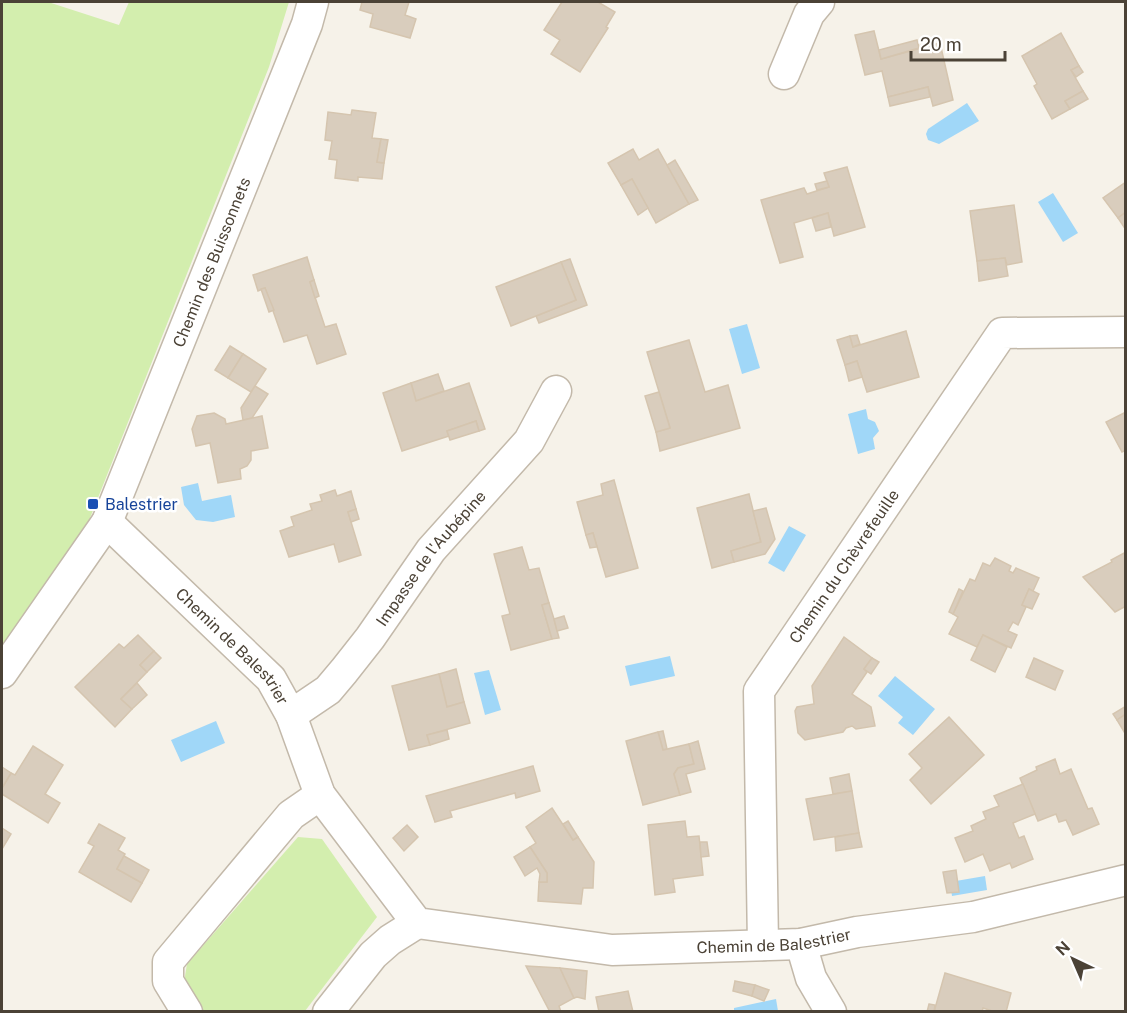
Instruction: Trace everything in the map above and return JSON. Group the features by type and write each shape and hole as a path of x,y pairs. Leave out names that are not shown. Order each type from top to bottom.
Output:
{"street":[{"name":"Chemin des Buissonnets","path":"2,674 107,522 314,2"},
{"path":"784,74 809,14 819,2"},
{"name":"Chemin du Chèvrefeuille","path":"763,945 759,691 1002,333 1125,332"},
{"name":"Impasse de l'Aubépine","path":"291,715 328,690 344,671 432,550 529,441 556,391"},
{"name":"Chemin de Balestrier","path":"107,522 271,679 291,715 320,795 417,923 612,950 801,944 857,932 973,917 1125,880"},
{"path":"187,1011 168,981 168,962 291,815 320,795"},
{"path":"328,1011 373,954 417,923"},
{"path":"801,944 811,978 831,1011"}],"green space":[{"path":"2,2 48,2 119,25 129,2 289,2 269,67 86,528 2,653"},
{"path":"298,837 322,839 377,917 305,1011 203,1011 184,982 187,964"}],"water":[{"path":"967,103 979,121 939,144 928,140 926,134 928,129"},
{"path":"1053,193 1078,233 1063,242 1038,202"},
{"path":"747,324 760,368 742,374 729,329"},
{"path":"866,409 868,419 875,422 879,431 873,438 875,449 858,454 848,414"},
{"path":"198,483 202,501 231,495 235,517 213,522 196,520 184,505 181,487"},
{"path":"789,526 806,535 784,572 768,563"},
{"path":"670,656 675,676 630,686 625,666"},
{"path":"489,670 501,710 485,715 474,673"},
{"path":"895,676 935,709 913,735 898,723 903,717 878,696"},
{"path":"216,721 225,743 181,762 171,740"},
{"path":"985,876 987,890 952,896 950,882"},
{"path":"776,999 778,1011 734,1011 734,1008"}],"building":[{"path":"362,2 409,2 405,15 416,19 410,38 370,27 373,14 360,10"},
{"path":"562,2 598,2 615,12 606,27 608,28 580,72 551,54 560,40 544,30"},
{"path":"874,31 881,59 940,43 953,100 933,106 928,87 888,97 882,71 865,75 855,35"},
{"path":"1061,33 1079,66 1071,70 1083,91 1065,101 1070,109 1052,119 1034,86 1037,84 1022,56"},
{"path":"917,40 919,48 881,59 879,50"},
{"path":"1079,66 1083,72 1076,77 1071,70"},
{"path":"928,87 930,97 890,106 888,97"},
{"path":"1083,91 1088,99 1070,109 1065,101"},
{"path":"352,110 376,113 372,138 381,139 377,162 384,163 382,179 358,177 358,181 335,178 337,160 329,159 332,141 325,140 328,112 351,115"},
{"path":"381,139 388,140 384,163 377,162"},
{"path":"633,149 639,160 658,149 689,204 656,223 632,179 621,185 608,163"},
{"path":"675,160 698,200 689,204 667,165"},
{"path":"847,167 865,227 834,236 828,213 794,223 803,257 780,263 761,200 804,188 807,194 829,187 824,173"},
{"path":"632,179 648,208 638,215 621,185"},
{"path":"827,181 829,187 817,190 815,184"},
{"path":"1126,182 1126,212 1118,218 1103,198"},
{"path":"1014,205 1022,262 1007,265 1005,258 977,261 970,211"},
{"path":"1126,212 1126,226 1124,227 1118,218"},
{"path":"828,213 831,227 816,231 812,218"},
{"path":"307,257 314,280 310,282 325,327 336,324 346,354 317,364 307,335 284,342 265,288 258,291 253,275"},
{"path":"1005,258 1008,276 979,281 977,261"},
{"path":"570,259 587,305 539,323 536,316 576,300 561,262"},
{"path":"561,262 576,300 511,326 496,287"},
{"path":"314,280 319,296 315,298 310,282"},
{"path":"265,288 274,310 269,312 261,289"},
{"path":"906,331 919,377 867,392 857,361 845,365 837,340 850,336 853,347"},
{"path":"857,335 860,344 853,347 850,336"},
{"path":"689,340 705,392 728,385 740,428 660,451 656,432 670,428 647,352"},
{"path":"230,346 243,354 228,378 215,370"},
{"path":"243,354 266,369 251,392 228,378"},
{"path":"857,361 862,377 849,381 845,365"},
{"path":"438,374 444,391 416,401 411,383"},
{"path":"411,383 416,401 469,383 485,429 479,431 476,421 447,431 449,436 402,451 383,393"},
{"path":"255,386 268,394 252,418 243,420 241,408"},
{"path":"659,392 670,428 656,432 645,396"},
{"path":"1126,412 1126,450 1122,452 1106,422"},
{"path":"214,413 225,419 226,424 262,416 268,448 251,451 251,460 247,466 240,469 241,479 218,483 210,443 196,446 192,429 197,416"},
{"path":"476,421 479,431 450,440 447,431"},
{"path":"614,480 638,568 606,577 593,533 586,535 577,502 603,495 601,484"},
{"path":"335,490 337,496 351,491 356,509 348,512 361,555 339,562 334,544 289,557 280,531 294,526 291,517 312,510 310,504 322,501 320,495"},
{"path":"749,494 761,542 731,551 734,562 712,568 697,508"},
{"path":"766,508 775,539 765,554 734,562 731,551 761,542 753,511"},
{"path":"356,509 359,519 351,522 348,512"},
{"path":"593,533 597,547 590,548 586,535"},
{"path":"522,547 529,570 539,568 549,603 542,605 552,639 511,650 502,616 510,614 494,554"},
{"path":"1126,552 1126,606 1115,612 1083,577"},
{"path":"995,558 1011,566 1009,571 1013,573 1016,568 1039,578 1033,591 1029,589 1022,605 1026,607 1018,625 1013,622 1008,631 1017,635 1011,648 983,635 977,647 949,634 958,617 953,614 970,579 975,581 983,563 990,566"},
{"path":"959,589 963,591 953,614 949,612"},
{"path":"1029,589 1039,594 1032,609 1022,605"},
{"path":"549,603 559,638 552,639 542,605"},
{"path":"564,616 568,628 557,631 554,619"},
{"path":"138,635 154,651 140,665 147,672 121,699 132,709 115,727 75,687 119,644 124,648"},
{"path":"983,635 1007,647 995,672 971,660"},
{"path":"844,637 872,658 864,669 867,672 852,694 871,707 875,726 856,729 852,726 843,732 805,740 798,733 795,711 797,707 814,704 812,686"},
{"path":"154,651 161,658 147,672 140,665"},
{"path":"872,658 879,662 871,674 864,669"},
{"path":"1034,658 1063,671 1055,690 1026,677"},
{"path":"456,669 464,702 447,707 439,674"},
{"path":"439,674 447,707 464,702 470,723 427,735 430,745 409,750 392,686"},
{"path":"137,683 147,695 132,709 121,699"},
{"path":"1126,706 1126,714 1117,720 1113,714"},
{"path":"1126,714 1126,735 1117,720"},
{"path":"949,717 984,755 931,804 910,780 922,768 909,754"},
{"path":"447,730 449,739 430,745 427,735"},
{"path":"663,731 667,749 663,750 658,732"},
{"path":"658,732 663,750 689,744 694,764 678,768 674,774 680,795 643,805 626,741"},
{"path":"698,741 705,769 686,774 691,792 680,795 674,774 678,768 694,764 689,744"},
{"path":"33,746 63,765 45,794 60,803 48,823 2,794 2,788 11,773 15,775"},
{"path":"1055,759 1060,774 1071,769 1088,809 1092,808 1099,824 1073,835 1066,820 1059,822 1056,814 1038,821 1020,778 1037,770 1036,767"},
{"path":"533,766 540,791 516,798 515,793 450,811 452,817 435,822 426,796"},
{"path":"2,767 11,773 2,788"},
{"path":"849,774 852,791 833,794 830,778"},
{"path":"1023,784 1035,814 1013,823 1019,838 1024,836 1033,859 1012,868 1010,863 990,871 983,854 965,862 955,838 973,831 971,826 986,819 983,812 999,806 994,796"},
{"path":"852,791 859,833 814,840 806,799"},
{"path":"552,808 573,840 578,837 594,862 593,888 583,888 581,904 538,901 539,882 547,882 547,873 530,847 536,843 526,827"},
{"path":"568,821 578,837 573,840 563,824"},
{"path":"685,821 687,837 699,836 703,875 673,879 675,892 655,895 648,825"},
{"path":"99,824 125,838 118,850 125,854 117,869 142,883 131,902 79,872 94,846 88,843"},
{"path":"407,825 418,837 404,851 393,838"},
{"path":"2,828 11,834 2,849"},
{"path":"859,833 862,847 836,851 835,837"},
{"path":"700,842 707,842 709,856 701,857"},
{"path":"530,847 547,873 547,882 539,882 540,874 537,868 525,876 514,857"},
{"path":"124,856 149,870 142,883 117,869"},
{"path":"956,870 959,892 947,893 943,872"},
{"path":"526,966 560,968 574,998 559,1006 561,1012 550,1012"},
{"path":"560,968 587,971 585,999 574,998"},
{"path":"945,973 1011,993 1006,1012 995,1012 983,1008 982,1012 934,1012"},
{"path":"735,981 755,985 752,996 733,991"},
{"path":"755,985 769,990 764,1001 752,996"},
{"path":"628,991 633,1012 599,1012 596,997"},
{"path":"929,1004 935,1005 934,1012 927,1012"}],"place":[{"name":"Balestrier","path":"93,504"}]}
